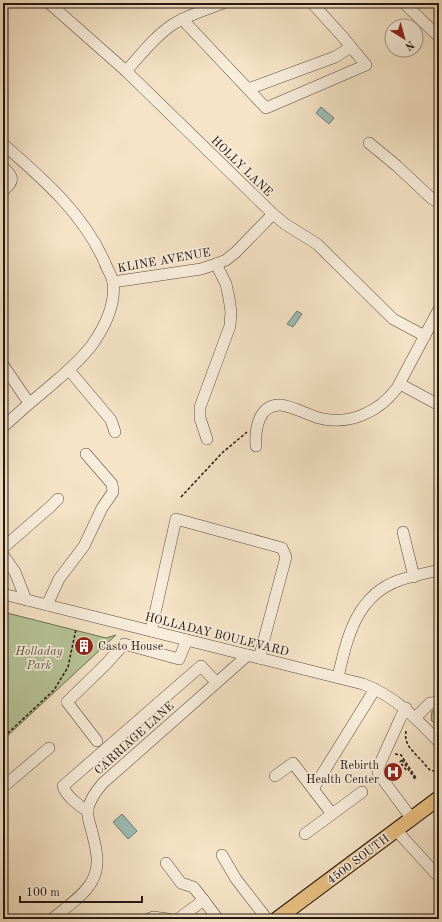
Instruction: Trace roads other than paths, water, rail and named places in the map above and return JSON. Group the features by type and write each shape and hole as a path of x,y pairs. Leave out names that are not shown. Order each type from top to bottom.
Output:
{"main road":[{"name":"4500 SOUTH","path":"277,919 439,798"}],"street":[{"name":"HOLLY LANE","path":"48,3 126,71 273,214 317,244 393,319 425,336"},
{"path":"126,71 163,32 182,19 223,3"},
{"path":"182,19 266,108 366,65 352,47 312,3"},
{"path":"404,3 439,37"},
{"path":"248,89 335,57 352,47"},
{"path":"369,143 397,166 431,198 439,203"},
{"path":"3,144 45,182 75,214 100,252 113,282 109,313 92,345 69,370 3,427"},
{"path":"3,191 12,182 12,178 7,171"},
{"name":"KLINE AVENUE","path":"113,282 201,269 226,260 236,252 273,214"},
{"path":"207,438 200,418 200,407 230,326 231,312 226,284 216,264"},
{"path":"256,446 256,425 260,417 267,410 280,405 326,419 338,420 357,417 381,405 391,396 400,384 439,309"},
{"path":"3,365 30,404"},
{"path":"69,370 111,420 115,432"},
{"path":"400,384 439,405"},
{"path":"46,605 59,579 84,546 102,508 114,492 112,484 86,454"},
{"path":"3,548 58,499"},
{"path":"151,631 176,520 282,548 286,557 259,658"},
{"path":"403,532 414,577"},
{"path":"3,555 15,572 26,600"},
{"path":"338,677 352,628 357,615 365,604 376,594 399,581 439,570"},
{"name":"HOLLADAY BOULEVARD","path":"3,594 357,682 391,697 406,708 411,722 439,742"},
{"path":"97,741 67,702 124,644 128,625"},
{"path":"124,644 179,659 187,640"},
{"name":"CARRIAGE LANE","path":"88,811 91,801 103,783 248,655"},
{"path":"52,919 86,890 92,882 98,864 88,811 80,806 64,790 63,786 201,666 216,682"},
{"path":"313,789 375,689"},
{"path":"411,722 428,705 433,702 439,702"},
{"path":"406,708 386,749 378,768 378,773 412,818"},
{"path":"3,787 49,748"},
{"path":"275,776 293,763 332,814"},
{"path":"305,834 362,792"},
{"path":"396,830 439,877"},
{"path":"222,855 236,879 267,919"},
{"path":"166,863 181,883 193,887 218,919"},
{"path":"178,919 204,900"},
{"path":"148,919 157,917 168,919"}],"water":[{"path":"321,107 334,118 329,124 316,113"},
{"path":"297,311 302,314 293,327 287,324"},
{"path":"122,814 137,831 128,839 113,822"}],"place":[{"name":"Casto House","path":"84,646"},
{"name":"Rebirth Health Center","path":"393,772"}],"park label":[{"name":"Holladay Park","path":"39,658"}]}
